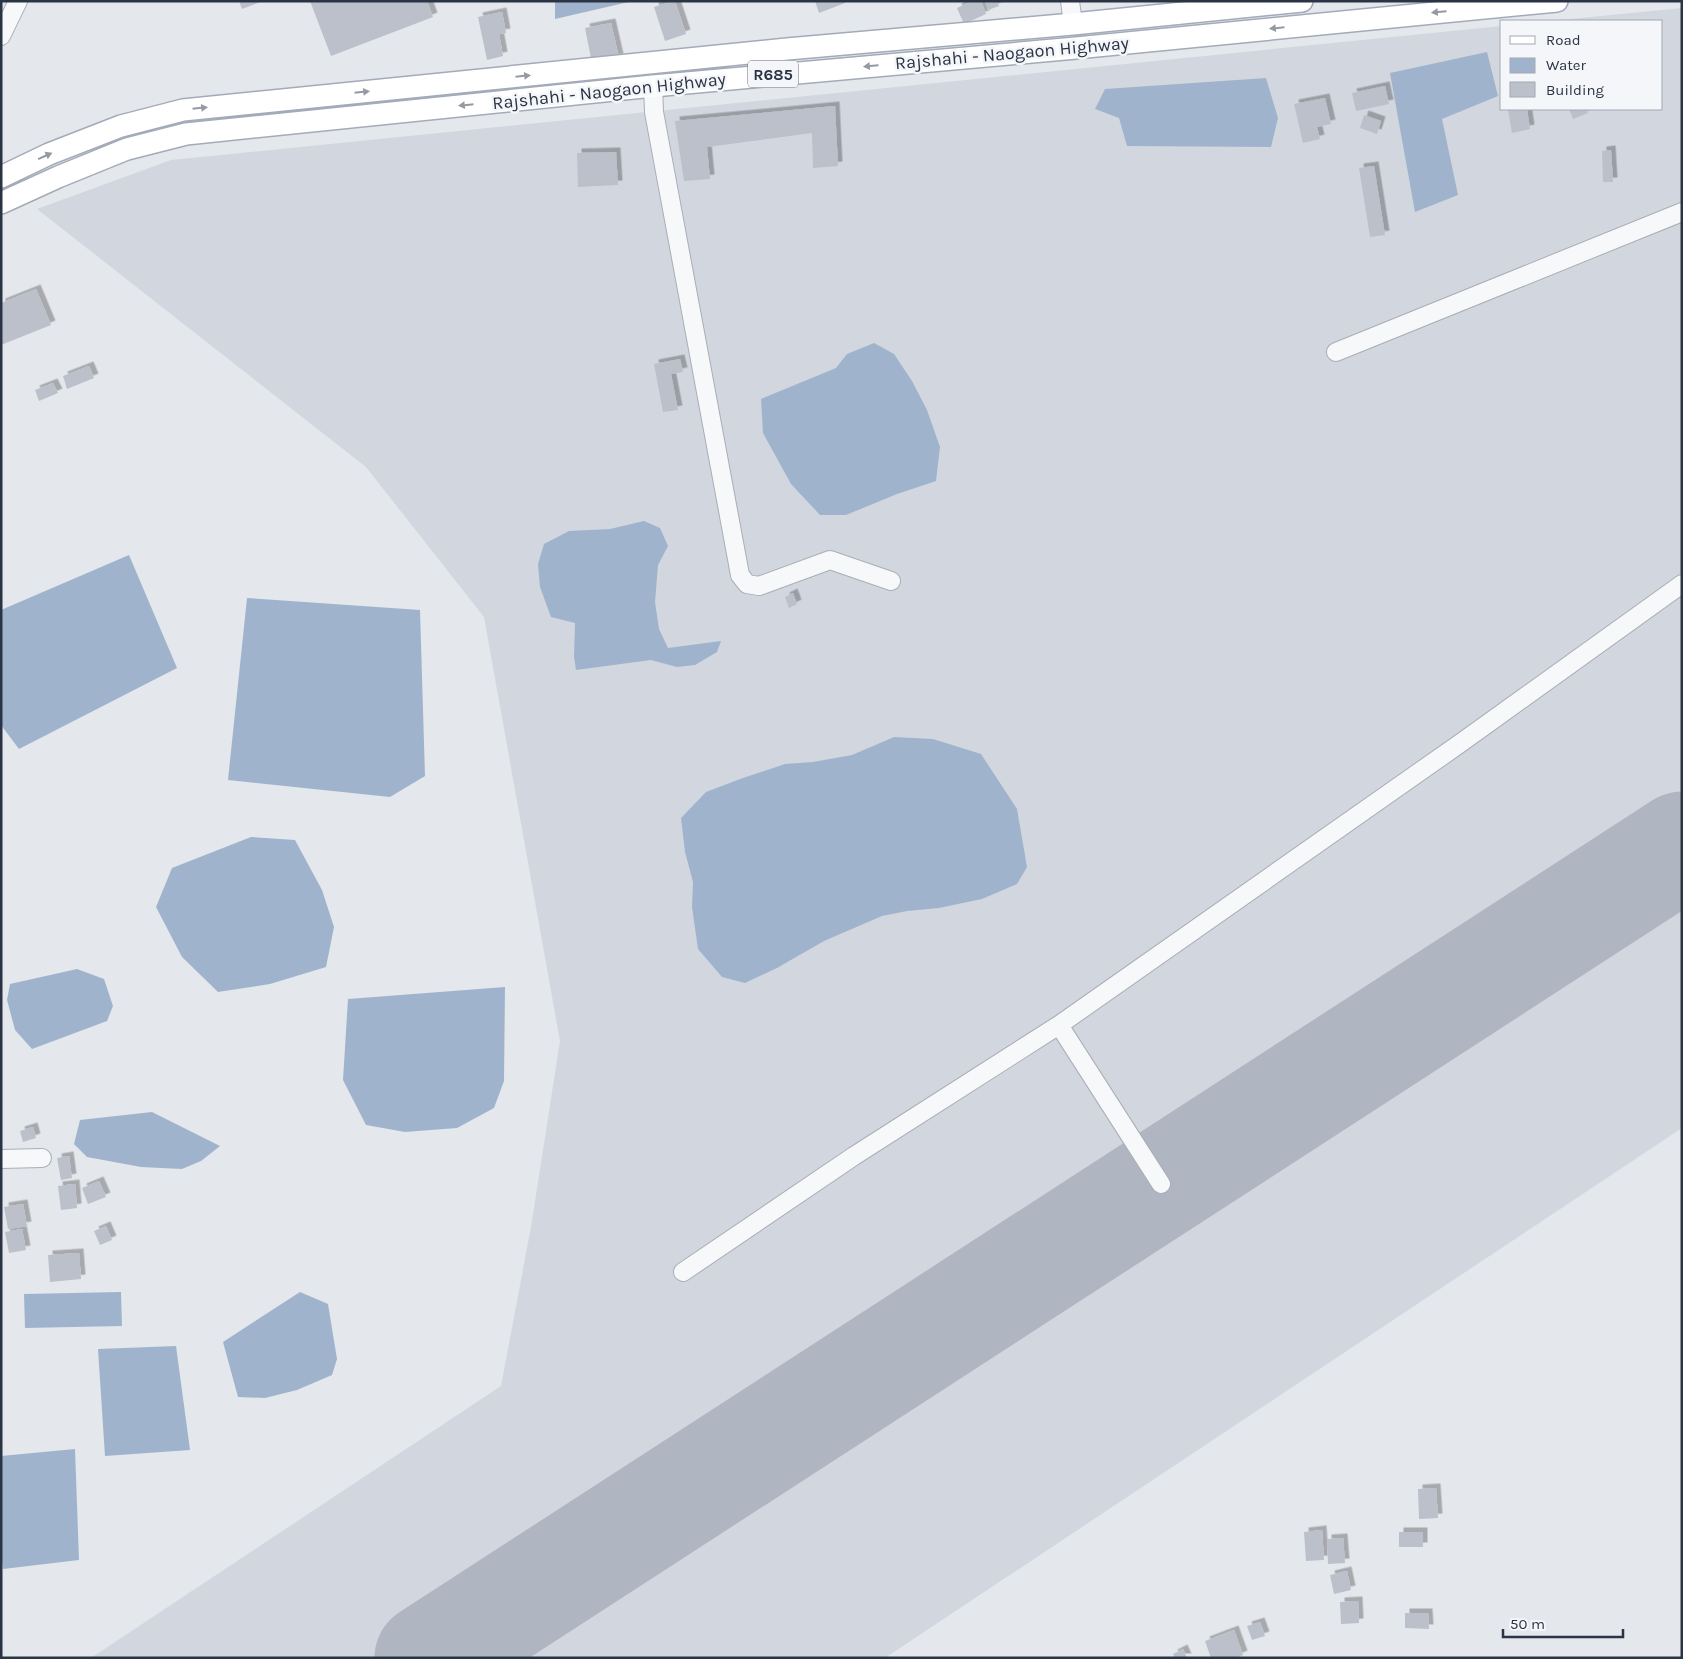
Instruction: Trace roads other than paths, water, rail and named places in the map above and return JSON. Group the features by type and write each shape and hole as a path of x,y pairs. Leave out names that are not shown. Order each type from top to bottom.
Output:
{"main road":[{"name":"Rajshahi - Naogaon Highway","path":"1,176 49,154 121,126 183,110 787,49 1073,24 1302,1"},
{"name":"Rajshahi - Naogaon Highway","path":"1,203 58,177 127,150 186,134 653,86 1085,47 1557,1"}],"street":[{"path":"1,36 18,1"},
{"path":"1070,1 1073,24"},
{"path":"653,86 654,112 740,575 747,584 759,586 830,560 891,581"},
{"path":"1336,352 1682,212"},
{"path":"684,1272 854,1156 1059,1026 1462,742 1682,584"},
{"path":"1059,1026 1161,1184"},
{"path":"1,1159 42,1158"}],"water":[{"path":"555,1 633,1 555,19"},
{"path":"1487,52 1498,96 1442,119 1458,195 1415,212 1390,73"},
{"path":"1266,78 1278,118 1271,147 1127,146 1119,118 1095,109 1105,89"},
{"path":"874,343 894,354 912,381 927,410 940,447 936,481 897,494 846,515 820,515 791,484 763,433 761,399 836,368 847,354"},
{"path":"644,521 660,528 668,546 658,565 655,602 659,629 668,648 721,641 717,652 695,665 677,667 651,660 576,670 574,657 575,623 551,617 540,587 538,564 544,544 569,531 610,529"},
{"path":"129,555 177,668 19,749 1,725 1,610"},
{"path":"247,598 420,610 425,776 390,797 228,780"},
{"path":"894,737 933,739 981,754 1017,809 1027,867 1017,884 982,899 939,908 882,916 824,941 777,968 745,983 722,977 698,949 692,907 693,882 685,852 681,818 706,792 785,764 813,762 852,755"},
{"path":"251,837 295,840 322,890 334,927 326,967 270,984 218,992 182,957 156,907 172,868"},
{"path":"77,969 104,979 113,1006 107,1021 32,1049 15,1030 7,1000 10,984"},
{"path":"505,987 504,1081 494,1108 457,1128 405,1132 366,1125 343,1080 348,999"},
{"path":"152,1112 220,1146 201,1161 182,1169 141,1167 87,1157 74,1144 80,1120"},
{"path":"121,1292 122,1326 25,1328 24,1294"},
{"path":"300,1292 328,1304 337,1359 332,1375 297,1390 265,1398 238,1397 223,1342"},
{"path":"176,1346 190,1450 105,1456 98,1349"},
{"path":"75,1449 79,1560 3,1569 1,1550 1,1456"}]}
